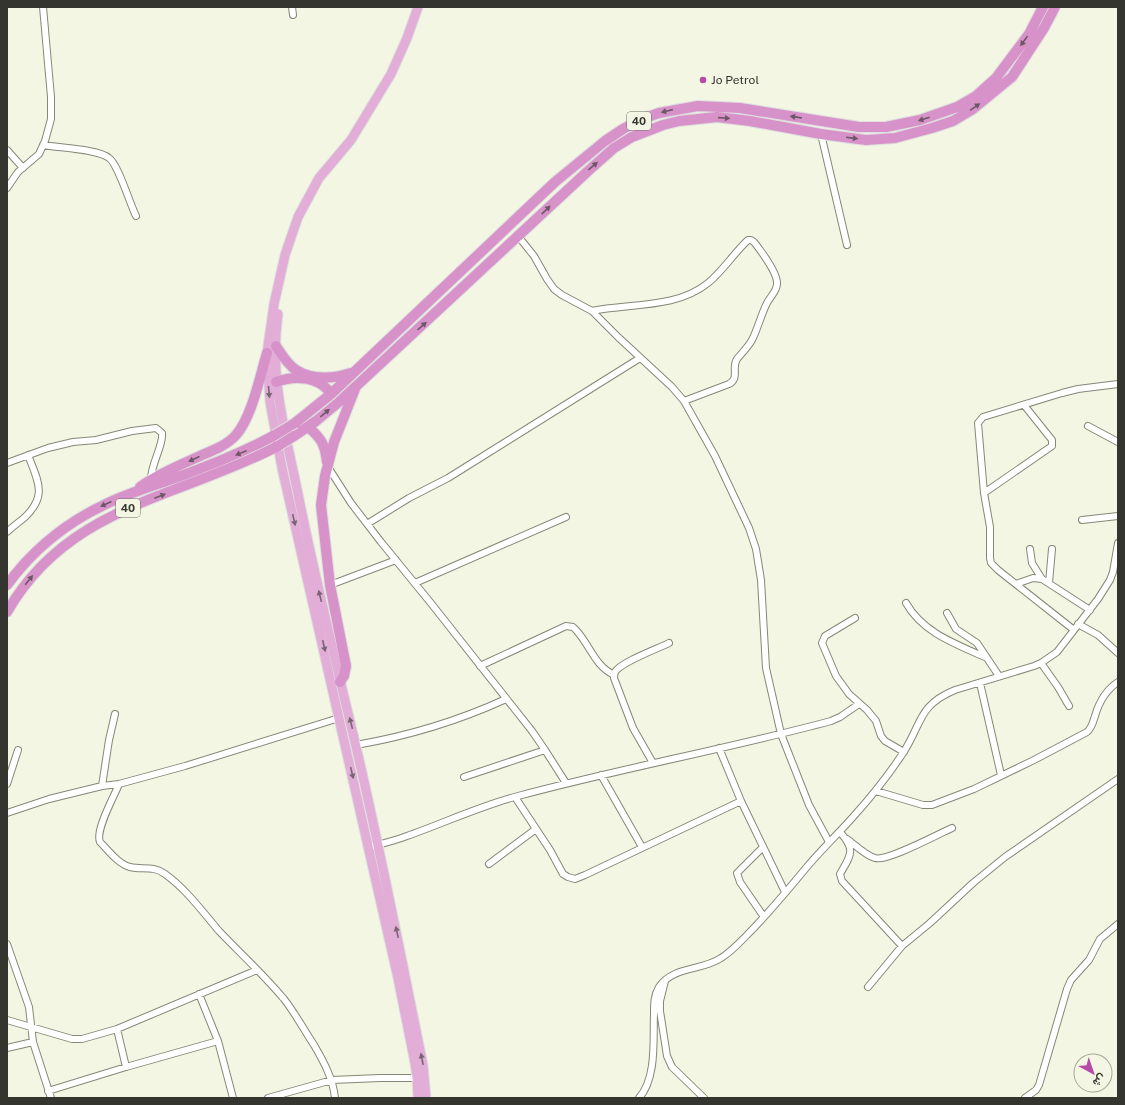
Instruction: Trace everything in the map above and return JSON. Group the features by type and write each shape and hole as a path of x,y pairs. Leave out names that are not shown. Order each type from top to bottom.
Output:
{"highway":[{"name":"40","path":"7,585 25,563 44,545 59,533 105,504 246,451 295,423 331,394 555,182 605,141 623,129 642,119 659,113 679,108 698,106 740,108 858,127 874,128 920,120 957,107 976,96 996,78 1029,34 1043,7"},
{"name":"40","path":"7,612 22,589 45,563 61,548 92,526 137,504 241,464 278,446 308,426 356,385 609,152 626,140 646,131 679,121 718,117 866,140 881,140 914,133 953,121 984,101 1012,77 1044,28 1055,7"},
{"path":"555,182 564,193"},
{"path":"276,346 289,364 297,371 308,375 335,378 354,372"},
{"path":"129,494 150,479 218,448 235,435 242,426 250,410 267,353"},
{"path":"276,382 294,377 306,379 324,385 331,394"},
{"path":"336,683 344,676 346,666 330,585 321,505 323,486 334,442 356,385"},
{"path":"308,426 322,442 326,452 328,467"}],"main road":[{"path":"418,7 407,38 391,74 351,140 319,178 304,205 292,232 277,324 276,382 282,424 336,683 339,718 426,1098"},
{"path":"288,256 274,304 267,353 270,402 282,468 336,683 356,745 378,844 423,1065 418,1098"}],"street":[{"path":"7,188 15,176 37,156 43,145 49,126 51,107 44,7"},
{"path":"292,7 293,15"},
{"path":"822,134 847,245"},
{"path":"43,145 90,151 110,158 116,166 136,216"},
{"path":"7,150 23,168"},
{"path":"518,236 534,256 554,289 592,311 640,358 667,381 684,401 725,477 749,528 755,545 761,580 766,668 781,734 809,804 829,842"},
{"path":"592,311 663,302 686,295 709,283 748,240 754,242 775,275 777,282 776,289 766,305 751,342 736,361 734,367 734,381 684,401"},
{"path":"367,524 409,498 448,478 640,358"},
{"path":"1118,384 1078,390 983,417 979,420 978,428 984,493 990,527 990,558 994,566 1016,584 1076,627 1098,635 1118,653"},
{"path":"984,493 1052,446 1052,440 1024,405"},
{"path":"1088,426 1118,442"},
{"path":"7,463 48,448 73,442 96,440 132,431 156,428 162,433 163,437 154,461 150,479"},
{"path":"7,532 25,517 34,507 39,497 40,490 28,455"},
{"path":"328,467 351,503 367,524 528,726 566,783"},
{"path":"1082,520 1118,516"},
{"path":"415,583 566,517"},
{"path":"639,1098 647,1086 650,1076 655,997 660,986 678,972 716,962 742,940 876,791 904,752 922,716 936,700 955,690 1041,663 1057,652 1090,610 1115,573 1118,543"},
{"path":"1030,549 1032,563 1042,579"},
{"path":"1049,583 1052,549"},
{"path":"330,585 396,560"},
{"path":"1016,584 1033,578 1042,579 1090,610"},
{"path":"906,603 919,621 936,634 986,658"},
{"path":"947,613 956,629 977,643 999,676"},
{"path":"855,618 824,636 822,643 838,680 849,694 867,710 876,721 881,736 885,741 904,752"},
{"path":"480,666 566,626 573,627 576,630 601,666 614,675"},
{"path":"653,763 633,728 614,675 615,672 624,664 669,644"},
{"path":"1041,663 1055,682 1069,706"},
{"path":"876,791 923,804 932,805 960,795 1087,732 1092,727 1095,714 1105,694 1118,682"},
{"path":"980,683 1001,776"},
{"path":"356,745 388,740 428,729 506,699"},
{"path":"369,847 408,836 515,797 566,783 781,734 831,721 840,717 859,704"},
{"path":"102,786 109,740 115,714"},
{"path":"7,812 49,799 102,786 119,784 230,752 339,718"},
{"path":"719,748 741,801 785,892"},
{"path":"7,784 18,750"},
{"path":"464,777 545,750"},
{"path":"601,775 642,848"},
{"path":"868,987 902,946 1005,856 1118,780"},
{"path":"119,784 107,810 99,834 98,838 100,842 127,866 155,869 163,872 175,881 218,930 257,970 295,1014 332,1080 335,1098"},
{"path":"515,797 536,828 563,874 566,877 575,879 741,801"},
{"path":"489,864 536,828"},
{"path":"844,837 870,856 880,859 898,853 952,828"},
{"path":"840,832 851,852 840,874 840,878 902,946"},
{"path":"763,847 737,873 740,882 764,917"},
{"path":"1025,1098 1036,1090 1039,1085 1067,989 1071,980 1088,960 1100,939 1118,924"},
{"path":"7,944 28,1007 33,1042 51,1098"},
{"path":"7,1020 72,1039 82,1038 117,1029 257,970"},
{"path":"665,981 660,1001 660,1011 667,1056 672,1067 704,1098"},
{"path":"199,994 218,1041 233,1098"},
{"path":"117,1029 126,1066"},
{"path":"48,1091 126,1066 218,1041"},
{"path":"7,1048 33,1042"},
{"path":"268,1098 332,1080 421,1078"}],"place":[{"name":"Jo Petrol","path":"703,80"}]}
